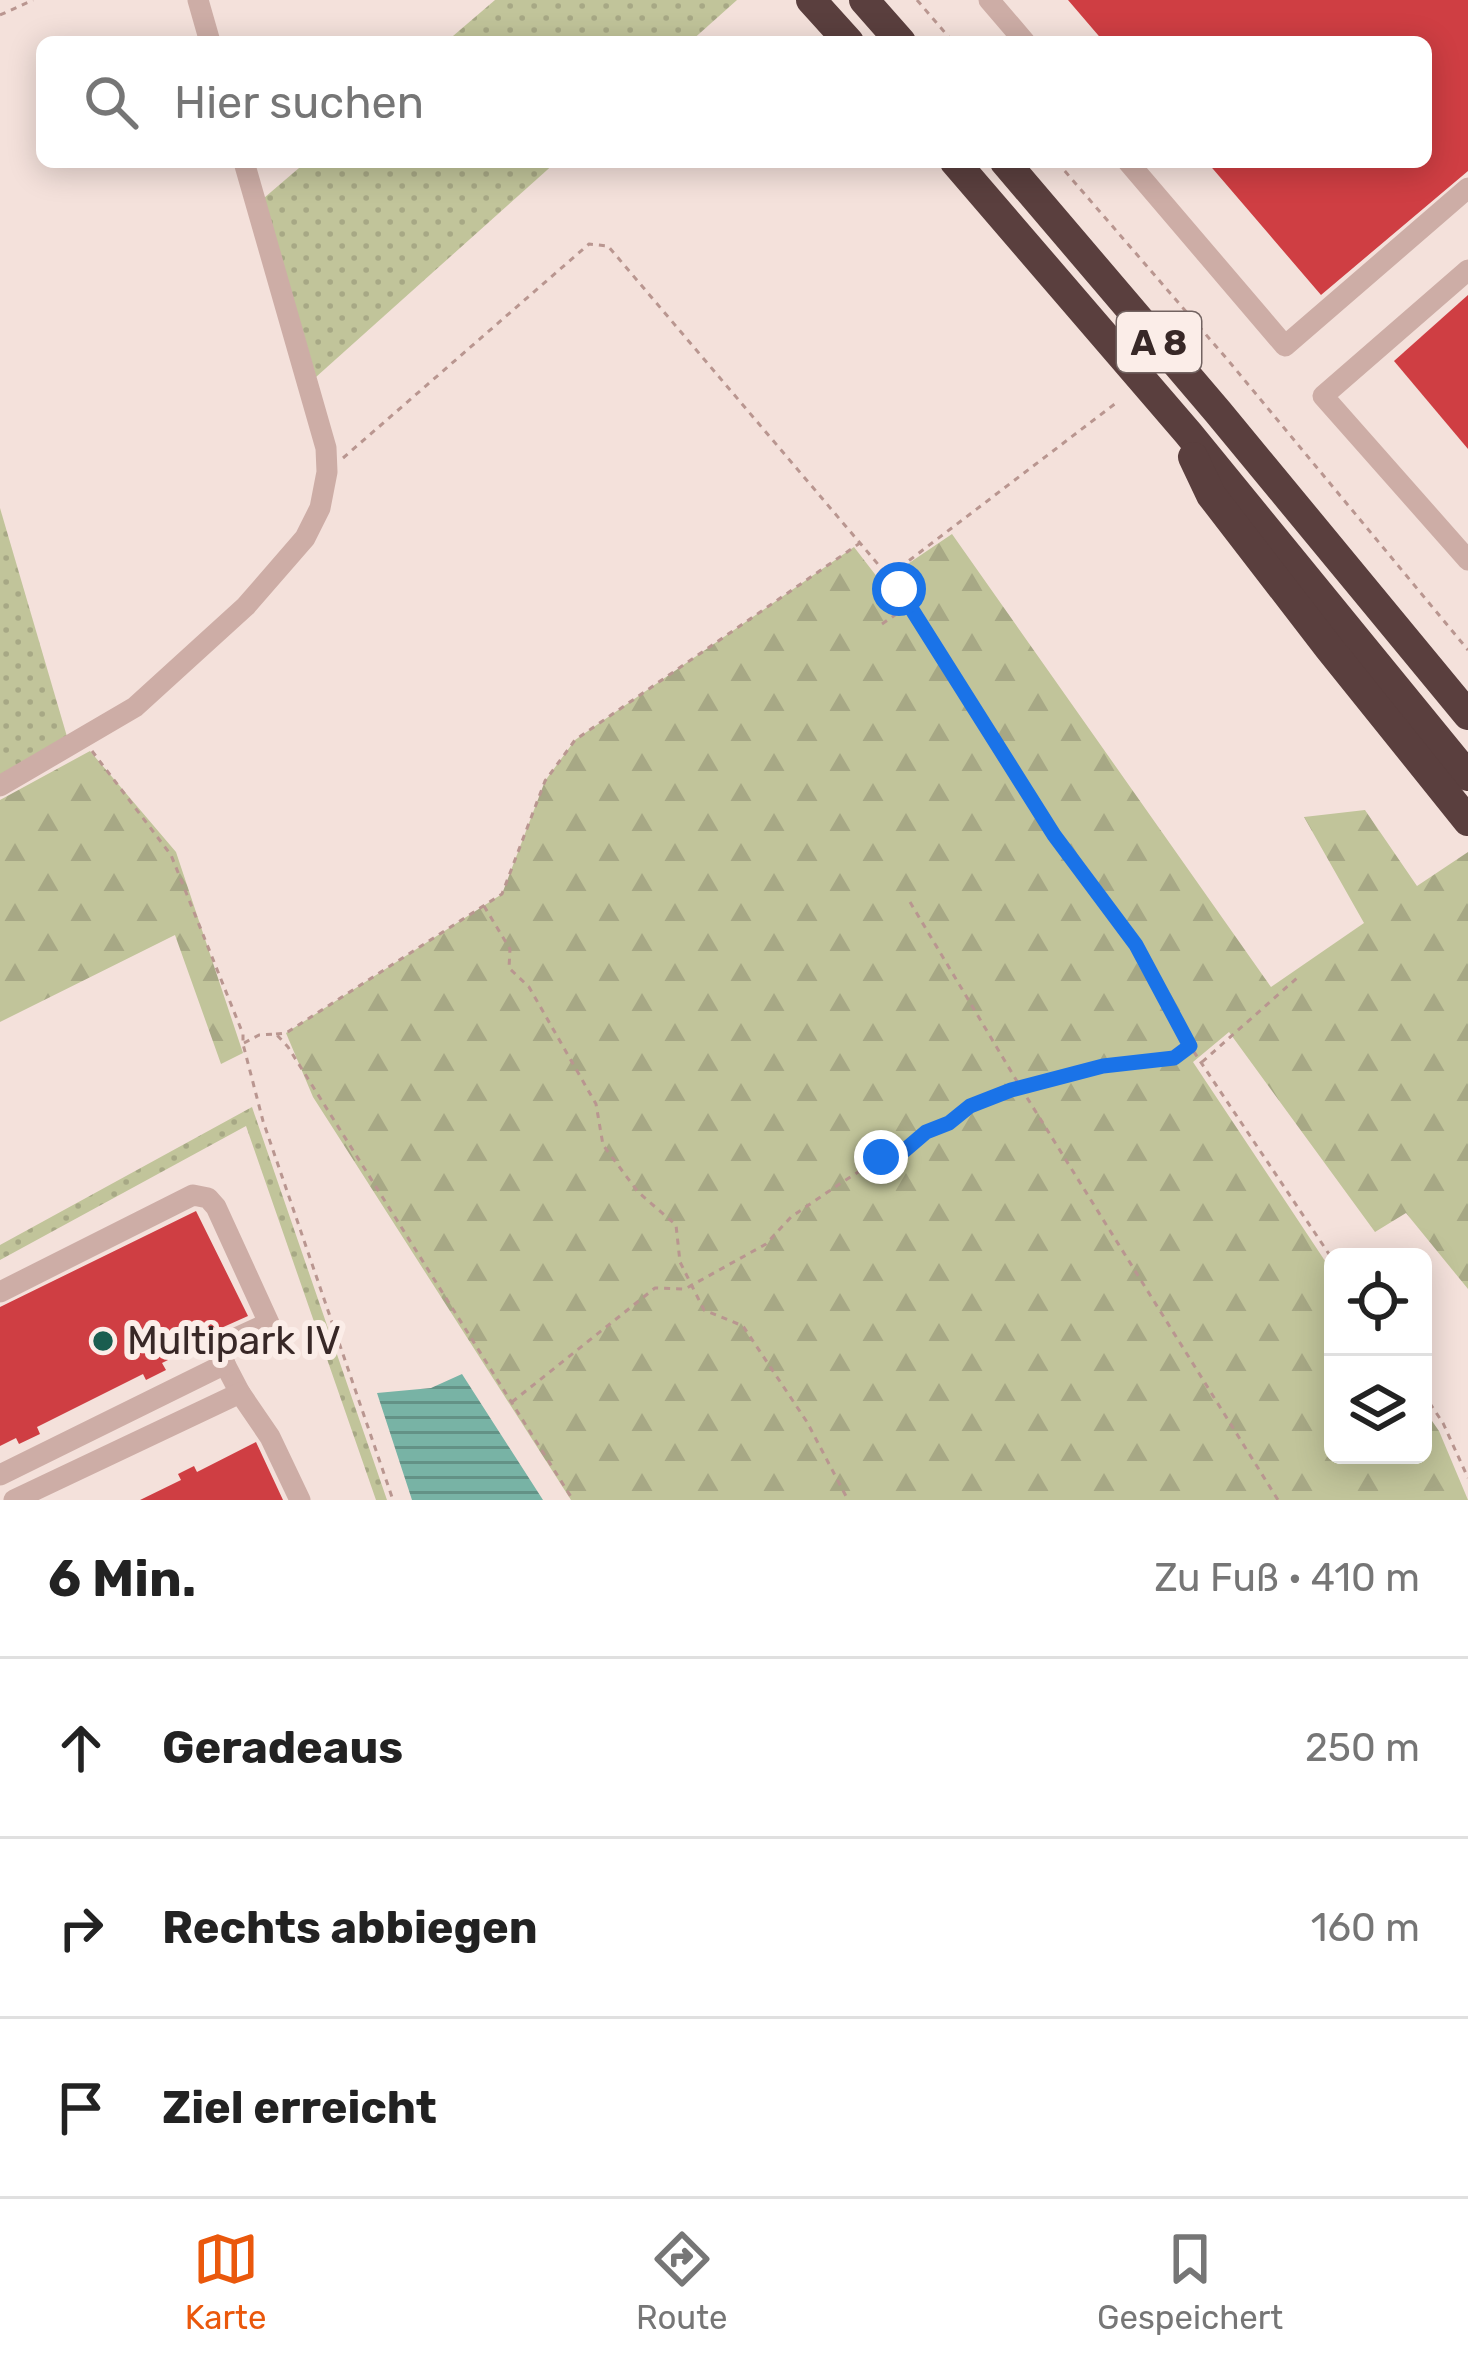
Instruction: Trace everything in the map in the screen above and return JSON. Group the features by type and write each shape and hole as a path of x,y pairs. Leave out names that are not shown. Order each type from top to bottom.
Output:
{"highway":[{"path":"811,0 844,36"},
{"path":"864,0 896,36"},
{"name":"A 8","path":"960,168 1188,433 1468,776"},
{"name":"A 8","path":"1010,168 1468,715"},
{"path":"1188,433 1211,495 1468,820"}],"street":[{"path":"198,0 208,36"},
{"path":"989,0 1020,36"},
{"path":"0,786 135,707 246,606 305,538 320,508 326,448 246,168"},
{"path":"1133,168 1285,346 1468,188"},
{"path":"1468,270 1323,396 1468,560"},
{"path":"0,1292 193,1196 208,1198 269,1323 216,1347 270,1437 300,1500"},
{"path":"0,1475 225,1364"},
{"path":"14,1500 240,1393"}],"path":[{"path":"0,15 33,0"},
{"path":"917,0 948,36"},
{"path":"1062,168 1468,650"},
{"path":"327,472 589,244 608,246 910,605 1054,835 1136,945 1190,1046 1325,1248"},
{"path":"888,576 1116,403"},
{"path":"243,1044 259,1035 286,1033 502,893 545,781 575,740 860,543"},
{"path":"882,624 910,605"},
{"path":"83,740 170,855 243,1034 263,1121 393,1500"},
{"path":"910,902 1278,1500"},
{"path":"484,905 510,949 509,968 529,987 596,1104 604,1145 638,1192 676,1225 680,1262 704,1310 743,1326 807,1422 848,1500"},
{"path":"1201,1063 1297,978"},
{"path":"276,1034 573,1500"},
{"path":"512,1402 655,1288 685,1289 766,1244 791,1217 970,1106 1103,1066 1174,1058 1190,1046"},
{"path":"1432,1406 1468,1478"}],"green space":[{"path":"495,0 737,0 697,36 453,36"},
{"path":"299,168 549,168 316,377 264,198"},
{"path":"0,508 68,740 0,779"},
{"path":"952,534 1271,987 1364,923 1304,817 1365,810 1417,886 1468,852 1468,1289 1406,1213 1375,1232 1229,1032 1193,1062 1324,1259 1324,1464 1432,1464 1432,1421 1468,1500 571,1500 313,1097 286,1033 502,894 545,781 575,740 854,547 881,582"},
{"path":"90,751 176,852 243,1053 221,1064 175,935 0,1022 0,800"},
{"path":"252,1107 387,1500 376,1500 246,1126 0,1260 0,1245"}],"water":[{"path":"462,1374 543,1500 412,1500 377,1393 431,1388"}],"building":[{"path":"1068,0 1468,0 1468,171 1321,295 1212,168 1432,168 1432,36 1099,36"},
{"path":"1468,295 1468,449 1394,361"},
{"name":"Multipark IV","path":"196,1211 248,1316 162,1363 166,1370 146,1380 143,1374 37,1427 40,1434 19,1444 16,1438 0,1446 0,1307"},
{"name":"Multipark IV","path":"256,1442 283,1500 140,1500 181,1480 178,1474 194,1466 197,1472"}],"place":[{"name":"Multipark IV","path":"103,1341"}],"route":[{"path":"881,1157 905,1150 970,1106 1011,1090 1103,1066 1174,1058 1190,1046 1136,945 1054,835 899,589"}]}
